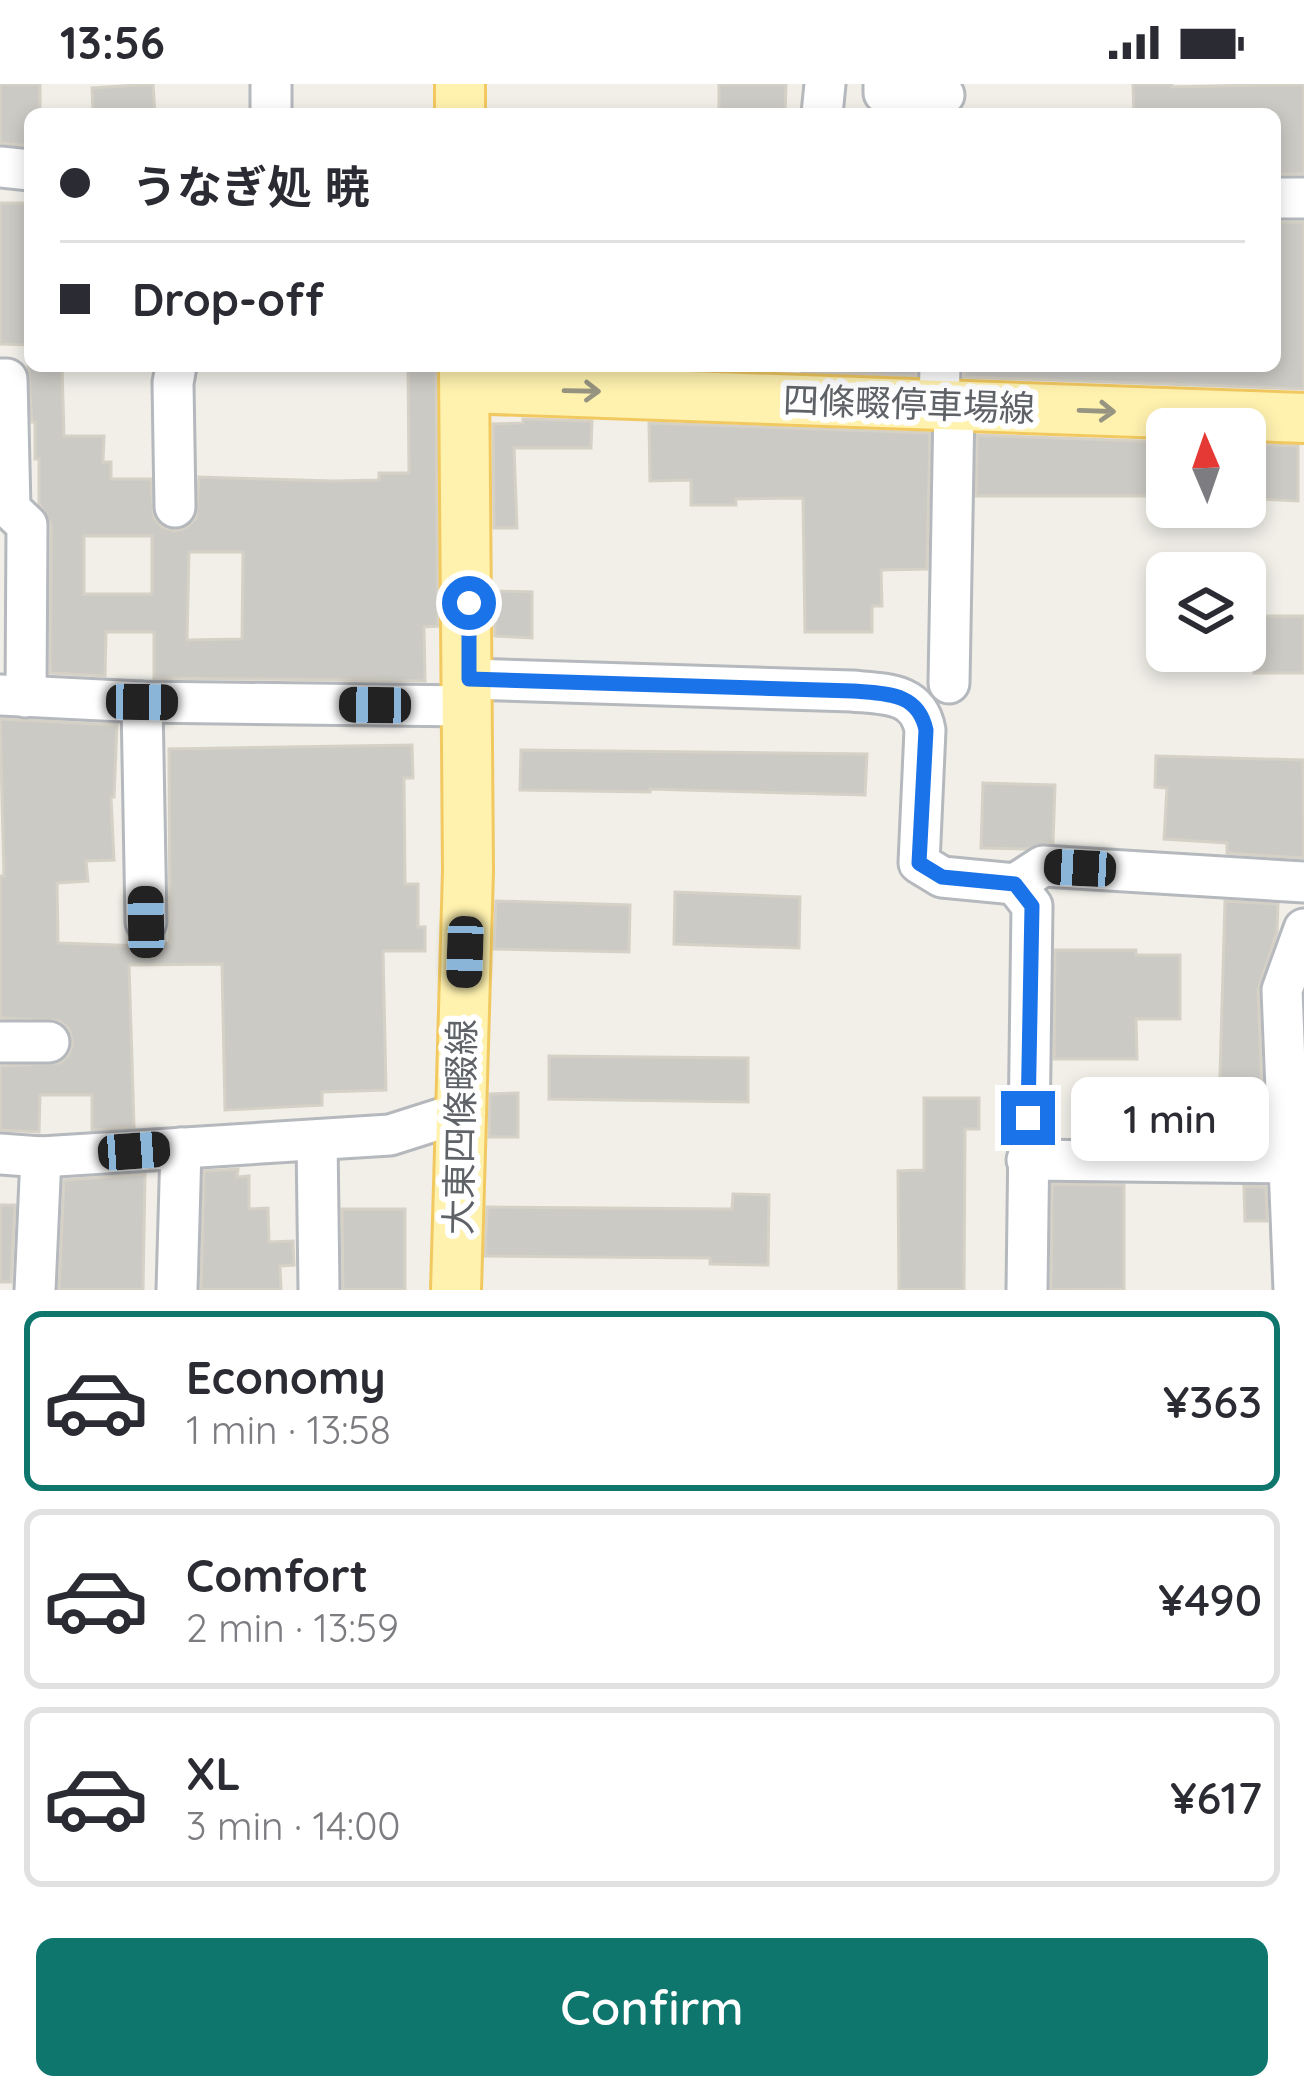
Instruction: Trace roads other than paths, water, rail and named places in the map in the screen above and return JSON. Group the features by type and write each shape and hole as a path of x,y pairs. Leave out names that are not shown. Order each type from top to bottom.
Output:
{"main road":[{"name":"四條畷停車場線","path":"465,377 666,380 944,393 1304,418"},
{"name":"大東四條畷線","path":"456,1290 468,871 465,377"}],"street":[{"path":"884,84 884,93 944,98"},
{"path":"174,375 175,507"},
{"path":"0,379 7,379 10,509 26,525 13,696 142,702 468,693 853,691 909,699 922,712 926,730 919,863 942,877 1015,884 1043,866 1304,882"},
{"path":"944,393 949,683"},
{"path":"142,702 146,922"},
{"path":"1015,884 1032,906 1027,1290"},
{"path":"1294,1290 1282,990 1304,929"},
{"path":"0,1042 49,1042"},
{"path":"0,1154 41,1157 390,1135 459,1113"},
{"path":"317,1140 319,1290"},
{"path":"177,1290 181,1148"},
{"path":"35,1290 41,1157"},
{"path":"1027,1160 1289,1162"}]}
